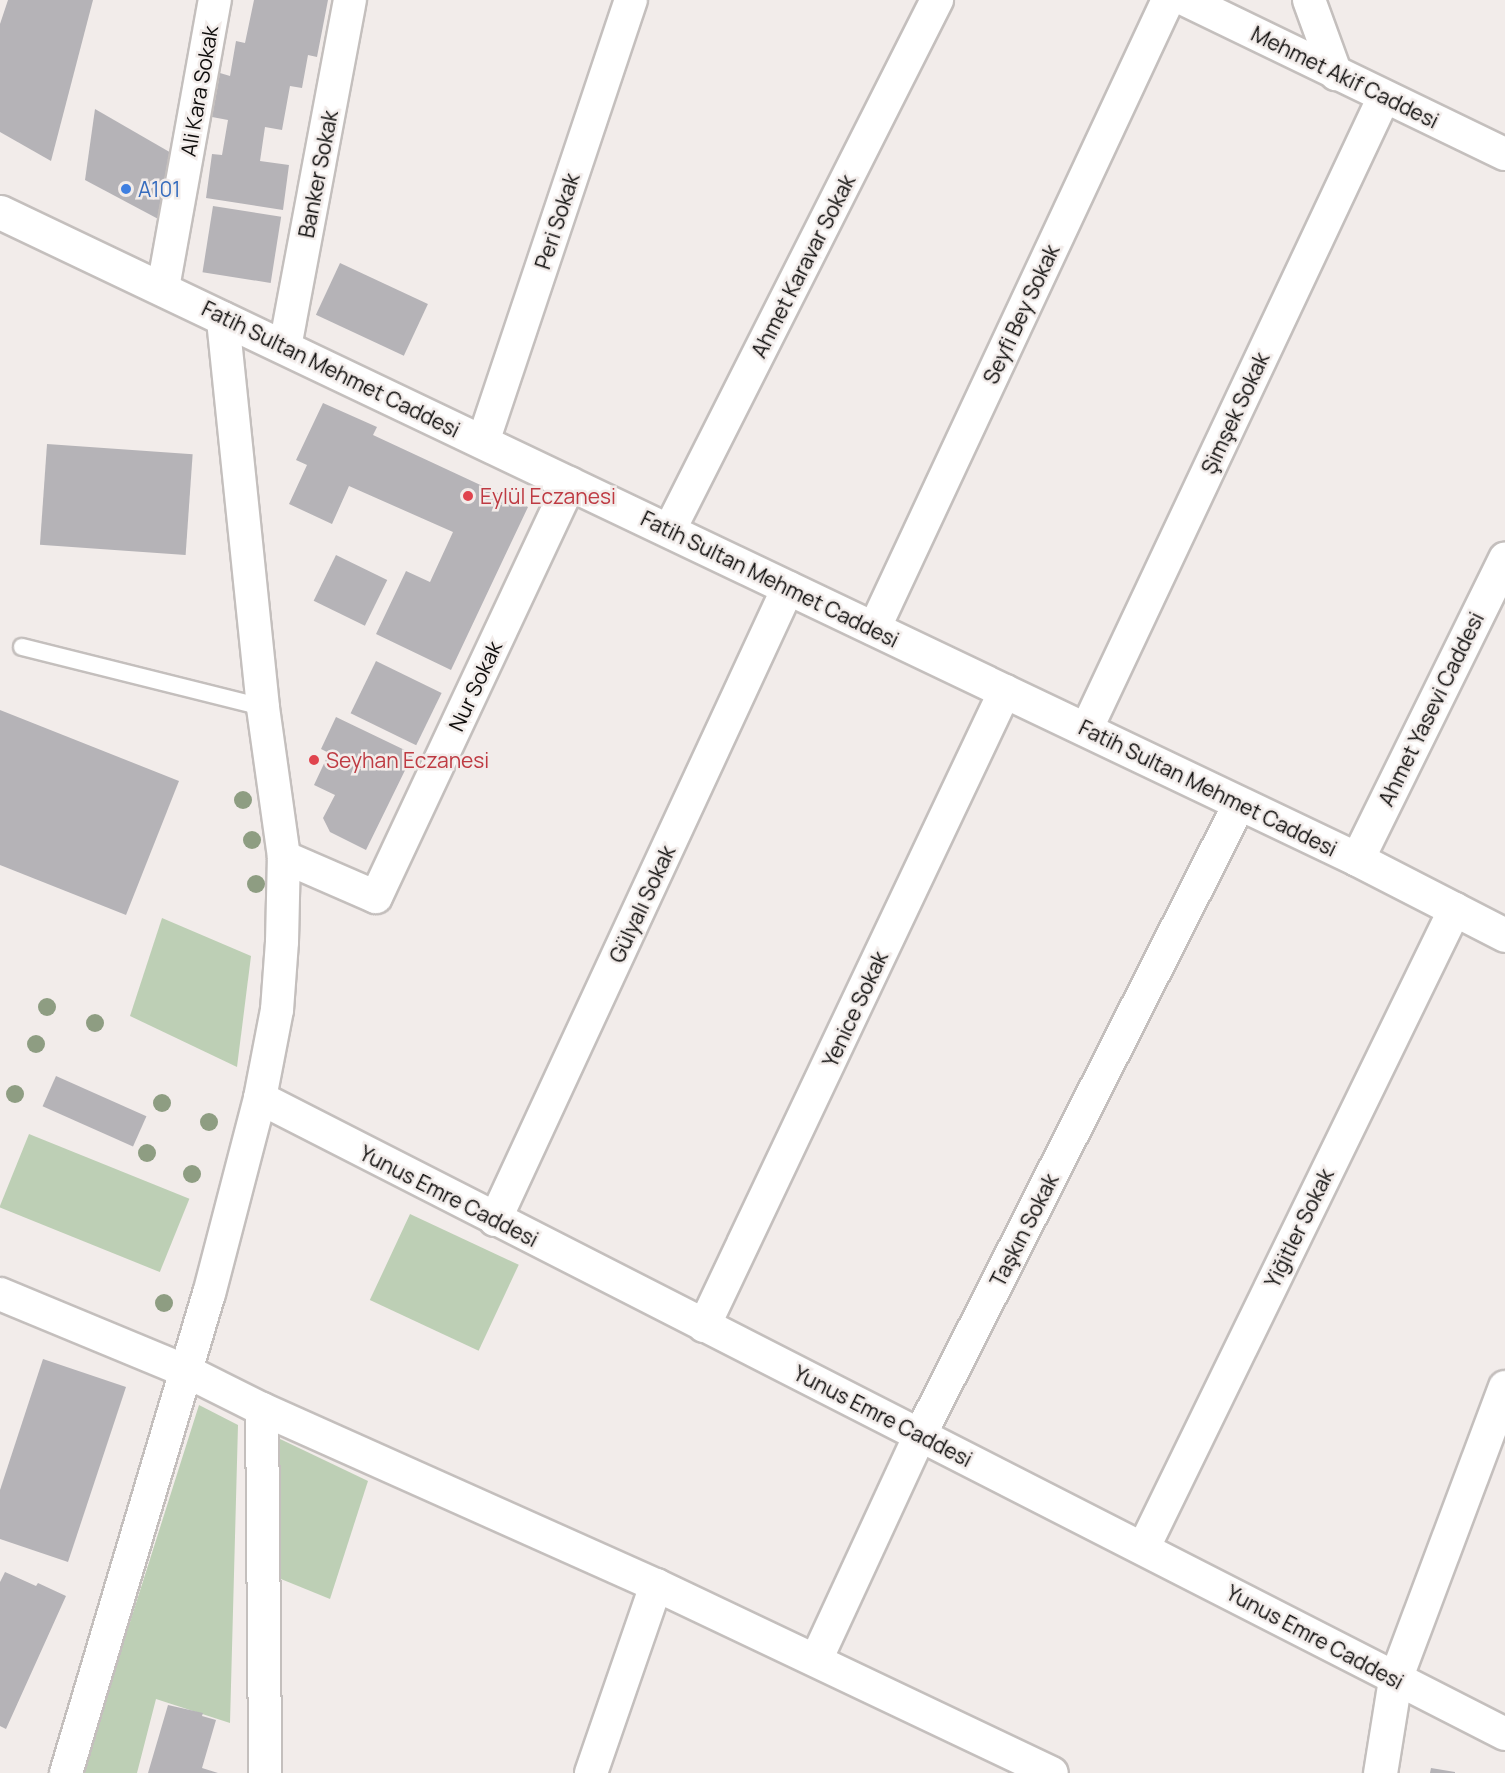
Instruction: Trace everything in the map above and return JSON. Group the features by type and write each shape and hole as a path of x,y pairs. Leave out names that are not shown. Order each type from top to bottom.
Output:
{"street":[{"name":"Ali Kara Sokak","path":"163,288 215,0"},
{"name":"Banker Sokak","path":"285,347 350,0"},
{"name":"Peri Sokak","path":"483,442 631,0"},
{"name":"Ahmet Karavar Sokak","path":"669,531 937,0"},
{"name":"Seyfi Bey Sokak","path":"874,629 1168,0"},
{"name":"Mehmet Akif Caddesi","path":"1186,0 1505,154"},
{"path":"1309,0 1336,74"},
{"name":"Şimşek Sokak","path":"1086,730 1384,96"},
{"name":"Fatih Sultan Mehmet Caddesi","path":"0,212 1357,859 1505,935"},
{"path":"66,1773 188,1372 260,1098 277,1010 282,942 284,857 263,707 223,318"},
{"name":"Nur Sokak","path":"284,857 376,897 570,483"},
{"name":"Ahmet Yasevi Caddesi","path":"1357,859 1505,558"},
{"name":"Gülyalı Sokak","path":"495,1220 788,588"},
{"name":"Yenice Sokak","path":"704,1326 1005,691"},
{"name":"Taşkın Sokak","path":"816,1660 920,1435 1240,803"},
{"name":"Yiğitler Sokak","path":"1144,1547 1455,909"},
{"name":"Yunus Emre Caddesi","path":"260,1098 495,1220 1144,1547 1505,1734"},
{"path":"0,1294 188,1372 262,1409 656,1585 816,1660 997,1762 1052,1773"},
{"path":"1380,1773 1395,1679 1503,1397"},
{"path":"262,1409 265,1773"},
{"path":"591,1773 656,1585"}],"lane":[{"path":"22,647 263,707"}],"green space":[{"path":"162,918 251,956 237,1067 130,1016"},
{"path":"29,1134 189,1199 160,1272 0,1207"},
{"path":"410,1214 519,1265 479,1351 370,1300"},
{"path":"199,1405 238,1425 230,1723 156,1699 137,1773 82,1773"},
{"path":"278,1438 368,1481 330,1599 276,1577"}],"building":[{"path":"8,0 93,0 51,161 0,132 0,24"},
{"path":"254,0 328,0 317,57 308,55 302,88 290,86 282,130 265,127 260,161 289,165 283,210 206,198 212,154 222,155 228,120 212,117 220,73 230,76 236,41 245,43"},
{"path":"95,109 173,154 162,221 85,180"},
{"path":"213,206 281,217 271,283 203,272"},
{"path":"340,263 428,304 404,356 316,315"},
{"path":"323,403 377,427 373,435 528,507 451,670 376,634 406,571 430,582 453,532 349,486 332,524 289,504 307,465 296,460"},
{"path":"47,444 193,454 186,555 40,545"},
{"path":"336,555 387,580 365,626 314,601"},
{"path":"376,661 442,693 416,745 351,713"},
{"path":"0,710 179,781 126,915 0,865"},
{"path":"336,717 413,754 366,850 330,832 323,818 335,795 314,785 329,753 321,749"},
{"path":"56,1076 146,1116 133,1146 43,1106"},
{"path":"43,1359 126,1387 68,1562 0,1539 0,1490"},
{"path":"5,1572 36,1586 38,1583 66,1596 6,1729 0,1726 0,1582"},
{"path":"168,1705 203,1713 202,1716 216,1720 202,1768 218,1773 148,1773"},
{"path":"1431,1768 1455,1772 1455,1773 1430,1773"}],"place":[{"name":"A101","path":"126,189"},
{"name":"Eylül Eczanesi","path":"468,496"},
{"name":"Seyhan Eczanesi","path":"314,760"}]}
